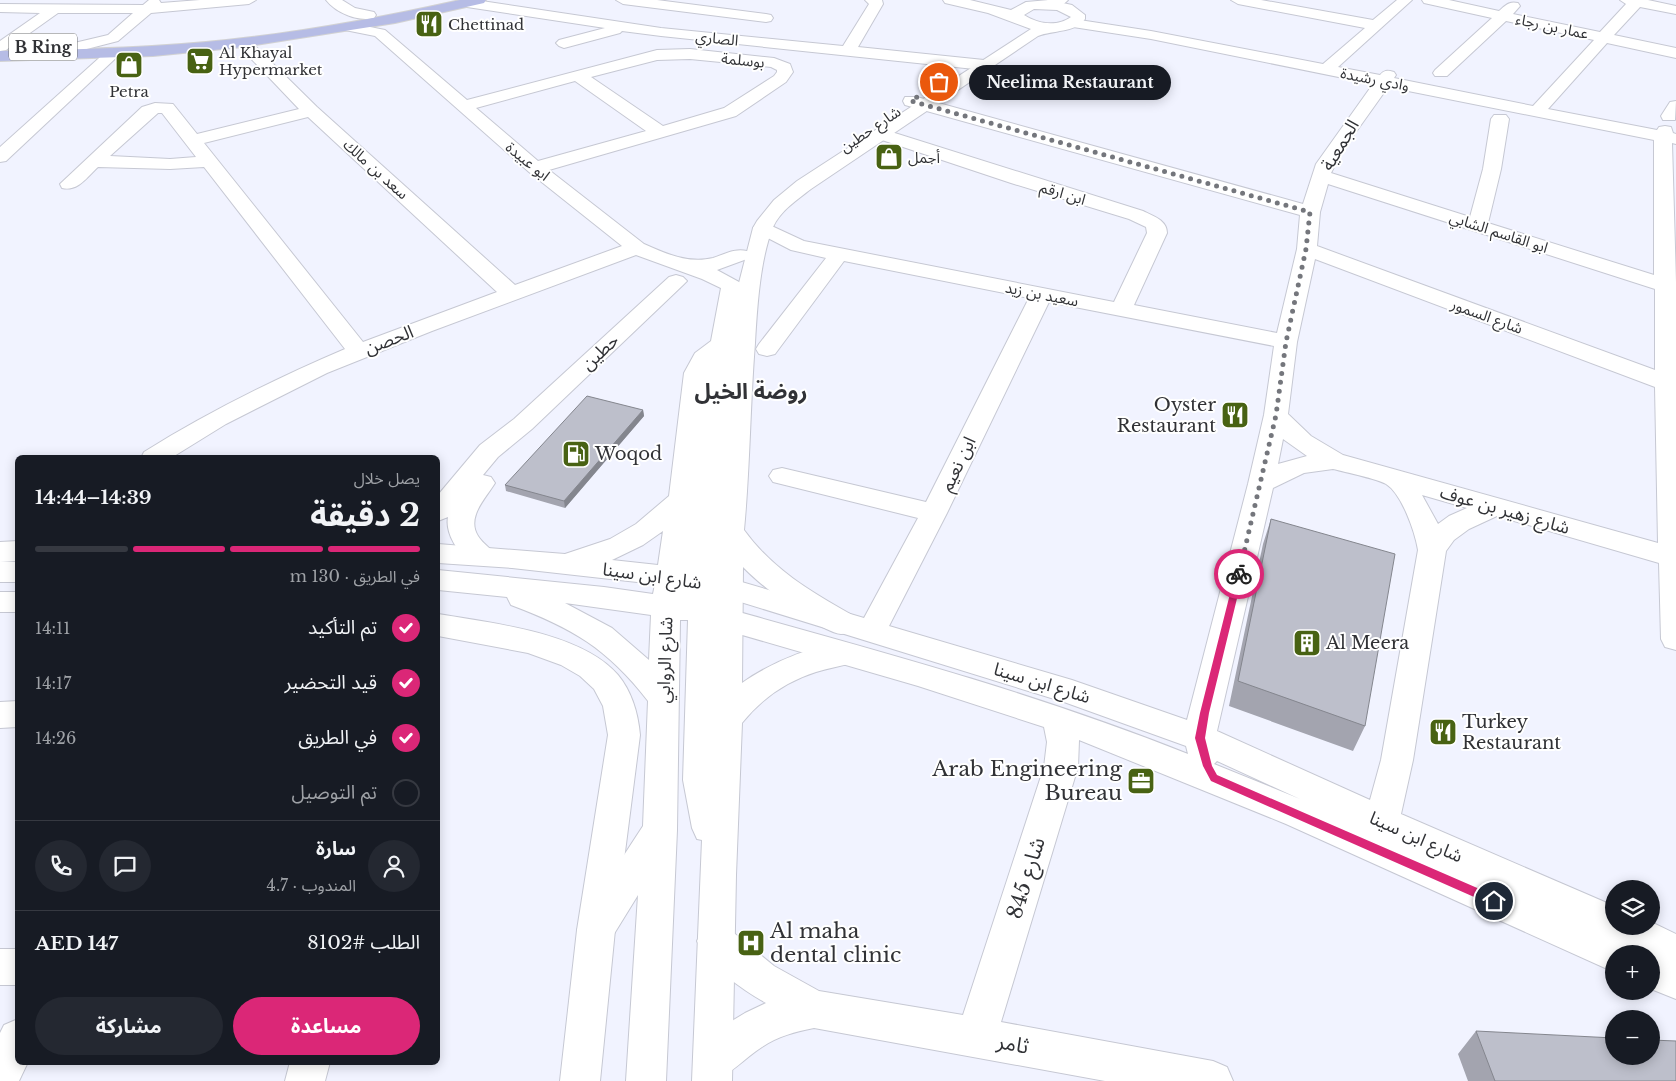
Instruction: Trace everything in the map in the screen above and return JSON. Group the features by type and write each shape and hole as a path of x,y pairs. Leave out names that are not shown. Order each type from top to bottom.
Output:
{"main road":[{"name":"B Ring","path":"0,50 137,44 272,31 369,15 442,0"},
{"name":"B Ring","path":"0,50 113,53 243,42 350,27 473,2"}],"street":[{"path":"0,8 54,9 249,0"},
{"path":"334,0 351,12 369,15"},
{"path":"623,0 690,8 770,12 752,42"},
{"path":"848,51 876,4 876,1 872,0"},
{"path":"950,0 992,8 1036,25 1049,27 1075,12"},
{"path":"990,0 1031,5 1055,2 1075,12"},
{"path":"1238,0 1257,1 1375,25"},
{"path":"1329,67 1405,0"},
{"name":"عمار بن رجاء","path":"1429,0 1676,53"},
{"path":"1441,73 1520,0"},
{"path":"1539,108 1634,1 1676,10"},
{"name":"الصاري","path":"473,2 660,32 976,64"},
{"path":"75,46 107,40 122,32 152,5"},
{"name":"شارع حطين","path":"976,64 1020,25 1017,12 1031,5"},
{"path":"660,32 690,8"},
{"path":"0,50 54,9"},
{"name":"وادي رشيدة","path":"1075,12 1129,30 1539,108 1671,127"},
{"path":"350,27 380,33 386,25 395,19"},
{"path":"564,43 626,27"},
{"name":"شارع حطين","path":"747,255 749,224 769,200 795,180 976,64 1033,33 1049,27"},
{"path":"122,32 123,39 137,44"},
{"name":"ابو عبيدة","path":"380,33 535,168 637,248 683,274 711,274 732,286"},
{"name":"سعد بن مالك","path":"243,42 311,111 511,293"},
{"path":"0,157 113,53"},
{"name":"بوسلمة","path":"463,106 657,55 673,53 774,63 784,67 786,72 780,79 736,110 535,168"},
{"path":"578,76 660,132"},
{"name":"الجمعية","path":"1214,778 1208,766 1200,738 1204,713 1261,484 1276,415 1286,342 1306,249 1310,212 1332,152 1386,78"},
{"path":"917,103 1310,212"},
{"name":"شارع حطين","path":"763,228 766,220 789,197 882,134 917,103"},
{"path":"69,184 148,111 155,108 167,108 358,351"},
{"path":"192,141 311,111"},
{"path":"1478,225 1492,169 1500,119"},
{"path":"1671,127 1671,287 1667,383 1675,558 1676,638"},
{"path":"0,133 27,133"},
{"name":"ابن ارقم","path":"882,134 1018,179 1136,215 1153,223 1158,228 1157,233 1121,310"},
{"path":"94,162 170,164 208,161"},
{"name":"ابو القاسم الشابي","path":"1322,176 1671,287"},
{"path":"712,1071 718,875 726,719 715,617 700,588 700,581 722,344 732,286 763,228"},
{"name":"سعيد بن زيد","path":"763,228 798,246 1286,342"},
{"name":"سعيد بن زيد","path":"747,255 798,246"},
{"name":"الحصن","path":"158,455 249,400 300,376 358,351 637,248"},
{"name":"شارع السمور","path":"1306,249 1667,383"},
{"path":"767,349 839,254"},
{"path":"718,875 700,780 699,736 715,617 728,588 730,532 737,466 747,255"},
{"name":"ابو عبيدة","path":"683,274 747,255"},
{"name":"حطين","path":"440,510 489,451 524,424 683,274"},
{"name":"ابن نعيم","path":"857,627 934,513 1042,294"},
{"name":"شارع الروابي","path":"646,1081 660,830 668,591 696,372 698,364 703,358 722,344"},
{"name":"شارع زهير بن عوف","path":"1276,415 1285,428 1298,440 1334,462 1675,558"},
{"name":"حطين","path":"481,570 471,547 463,537 460,526 461,514 467,502 514,444 524,424"},
{"name":"شارع زهير بن عوف","path":"1261,484 1275,474 1292,467 1312,463 1334,462"},
{"path":"782,476 934,513"},
{"path":"1378,835 1397,760 1432,550 1429,532 1421,514 1410,496 1396,479"},
{"path":"560,564 601,553 637,538 667,515 680,500"},
{"path":"1432,550 1439,538 1462,519 1495,508"},
{"path":"730,532 744,552 762,572 786,590 857,627"},
{"name":"شارع ابن سينا","path":"440,554 481,570 668,591 700,581 1072,692 1200,738 1378,835 1605,949"},
{"name":"شارع ابن سينا","path":"440,580 481,570 560,564 668,591 715,617 942,682 1056,718 1214,778 1378,835 1605,921"},
{"path":"481,570 595,630 623,651 646,675 664,699"},
{"path":"0,602 15,602"},
{"path":"440,624 550,648 572,657 593,669 606,682 616,698 622,716 624,735 596,930 580,1081"},
{"path":"726,719 737,704 767,679 804,662 844,654"},
{"path":"0,715 15,714"},
{"name":"شارع 845","path":"976,1037 1061,767 1064,747 1063,732 1056,718"},
{"path":"596,930 660,830"},
{"path":"1639,935 1676,952"},
{"name":"ثامر","path":"716,941 760,979 814,1009 1213,1081"},
{"path":"0,967 15,967"},
{"path":"1660,974 1676,981"},
{"name":"ثامر","path":"712,1071 734,1040 759,1025 786,1014 814,1009"},
{"path":"0,1077 15,1045"},
{"path":"305,1081 309,1065"}],"building":[{"name":"Woqod","path":"587,396 643,410 564,501 505,485"},
{"name":"Al Meera","path":"1271,519 1395,554 1365,726 1238,681"},
{"path":"1476,1031 1605,1038 1605,1065 1660,1065 1660,1040 1676,1041 1676,1081 1495,1081"}],"way so far":[{"path":"939,82 911,101 1310,212 1306,249 1286,342 1276,415 1239,574"}],"place":[{"name":"Chettinad","path":"429,24"},
{"name":"Al Khayal Hypermarket","path":"200,61"},
{"name":"Petra","path":"129,65"},
{"name":"Neelima Restaurant","path":"939,82"},
{"name":"أجمل","path":"889,157"},
{"name":"Oyster Restaurant","path":"1235,415"},
{"name":"Woqod","path":"576,454"},
{"name":"Al Meera","path":"1307,643"},
{"name":"Turkey Restaurant","path":"1443,732"},
{"name":"Arab Engineering Bureau","path":"1141,781"},
{"name":"Al maha dental clinic","path":"751,943"}],"district":[{"name":"روضة الخيل","path":"751,391"}],"route":[{"path":"1239,574 1204,713 1200,738 1203,752 1214,778 1494,901"}]}
